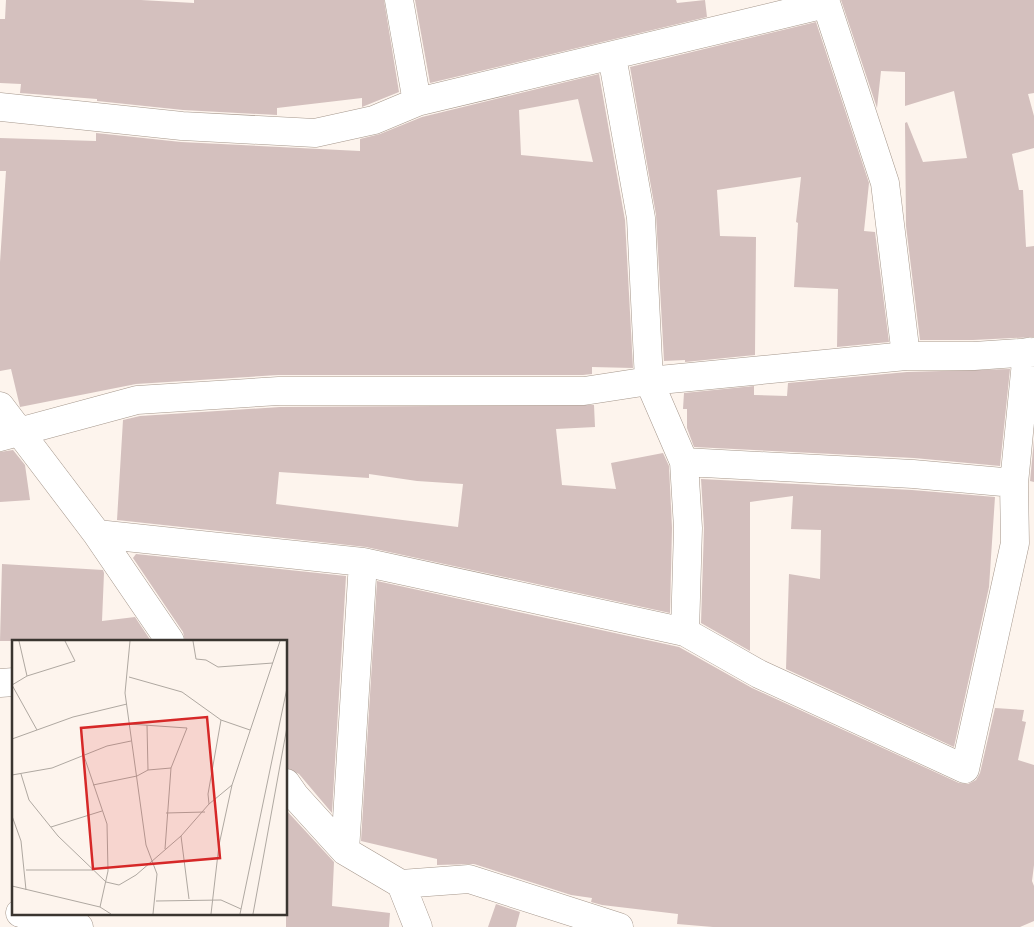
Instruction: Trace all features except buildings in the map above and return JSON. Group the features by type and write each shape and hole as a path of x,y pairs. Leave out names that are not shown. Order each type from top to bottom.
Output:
{"street":[{"path":"399,0 417,102"},
{"path":"0,107 182,126 316,133 374,120 417,102 612,56 825,2 885,183 906,356"},
{"path":"612,56 641,218 649,381 684,462 688,528 685,632"},
{"path":"9,434 137,400 279,391 584,391 649,381 906,356 974,356 1031,352 1014,483 1015,543 965,769 759,674 685,632 363,562 97,534"},
{"path":"0,406 9,434 97,534 169,640"},
{"path":"684,462 914,474 1014,483"},
{"path":"345,851 363,562"},
{"path":"288,786 345,851 401,884 469,879 618,927"},
{"path":"401,884 418,927"},
{"path":"24,914 79,927"}]}
